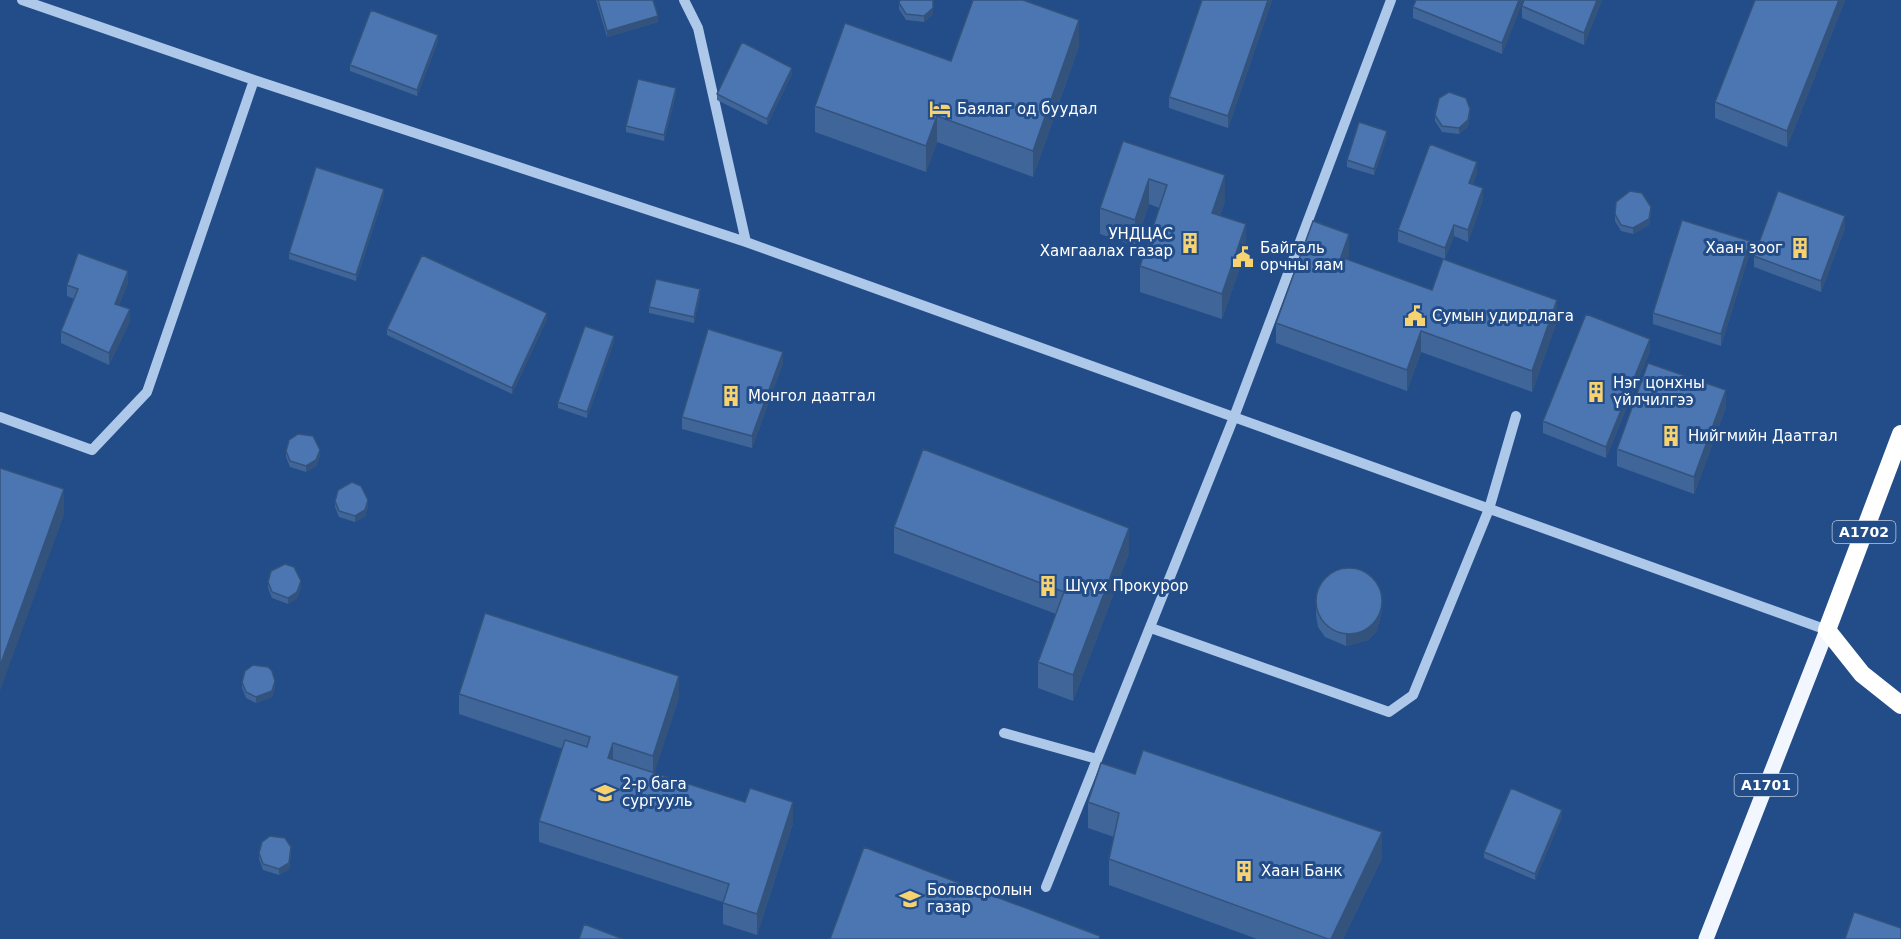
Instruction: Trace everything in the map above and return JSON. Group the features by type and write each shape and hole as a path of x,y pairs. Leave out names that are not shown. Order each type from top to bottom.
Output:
{"highway":[{"name":"A1702","path":"1827,630 1901,434"},
{"path":"1827,630 1862,674 1901,705"}],"main road":[{"name":"A1701","path":"1706,939 1827,630"}],"street":[{"path":"22,0 254,80 746,242 1827,630"},
{"path":"684,0 698,28 746,242"},
{"path":"1046,887 1234,417 1391,0"},
{"path":"0,417 92,450 147,392 254,80"},
{"path":"1151,628 1389,712 1413,695 1489,509 1516,416"},
{"path":"1004,733 1096,759"}],"building":[{"path":"598,0 653,0 658,16 607,31"},
{"path":"900,0 933,0 933,8 924,16 906,14 899,3"},
{"name":"Баялаг од буудал","path":"973,0 1023,0 1079,20 1033,151 937,116 926,146 815,106 845,23 951,61"},
{"path":"1202,0 1268,0 1228,116 1169,97"},
{"path":"1416,0 1519,0 1502,43 1413,7"},
{"path":"1524,0 1597,0 1584,33 1522,6"},
{"path":"1755,0 1839,0 1787,131 1715,102"},
{"path":"371,10 438,35 417,90 350,65"},
{"path":"742,42 792,68 767,119 717,94"},
{"path":"638,79 676,88 664,135 626,126"},
{"path":"1449,92 1466,98 1470,109 1468,120 1459,128 1442,126 1435,115 1439,98"},
{"path":"1359,122 1387,131 1374,169 1347,160"},
{"name":"УНДЦАС Хамгаалах газар","path":"1123,141 1225,175 1212,213 1246,224 1222,294 1140,266 1167,185 1149,179 1135,220 1100,208"},
{"path":"1430,144 1477,162 1469,183 1483,188 1468,230 1454,225 1445,248 1398,230"},
{"path":"316,167 384,189 356,275 289,253"},
{"path":"1630,191 1642,193 1651,207 1649,219 1633,228 1621,225 1615,214 1616,202"},
{"name":"Хаан зоог","path":"1778,191 1845,216 1821,281 1754,256"},
{"path":"1682,220 1750,241 1721,334 1653,313"},
{"name":"Сумын удирдлага","path":"1313,221 1349,234 1341,257 1432,290 1443,259 1557,300 1532,371 1421,331 1407,370 1276,323"},
{"path":"78,253 128,271 115,304 130,309 109,353 61,331 78,289 67,285"},
{"path":"422,255 547,313 512,388 387,329"},
{"path":"656,279 700,289 694,317 649,307"},
{"name":"Нэг цонхны үйлчилгээ","path":"1586,314 1650,339 1606,447 1543,421"},
{"path":"585,326 614,336 587,412 558,402"},
{"name":"Монгол даатгал","path":"708,329 783,352 752,436 682,417"},
{"name":"Нийгмийн Даатгал","path":"1648,363 1726,390 1694,477 1617,449"},
{"path":"298,434 313,436 320,450 316,460 306,466 290,461 286,451 289,440"},
{"name":"Шүүх Прокурор","path":"923,449 1129,528 1073,675 1038,662 1064,592 894,527"},
{"path":"0,468 64,489 0,666"},
{"path":"352,482 361,486 368,500 365,510 355,516 339,511 335,501 338,490"},
{"path":"285,564 294,567 301,581 297,592 288,598 272,592 268,582 271,571"},
{"path":"1349,568 1361,571 1372,578 1379,589 1382,601 1379,613 1372,624 1361,631 1349,634 1337,631 1326,624 1319,613 1316,601 1319,589 1326,578 1337,571"},
{"name":"2-р бага сургууль","path":"485,613 679,676 653,756 613,743 608,758 745,802 750,788 793,802 757,914 723,903 729,884 539,821 565,740 587,747 590,737 459,694"},
{"path":"253,665 268,667 272,671 275,681 272,691 256,697 246,692 242,682 245,671"},
{"name":"Хаан Банк","path":"1143,750 1382,832 1331,939 1109,859 1119,813 1088,802 1101,763 1135,774"},
{"path":"1511,788 1562,810 1535,874 1484,852"},
{"path":"270,836 285,838 291,847 289,863 279,869 263,864 259,853 262,842"},
{"name":"Боловсролын газар","path":"864,847 1100,936 1099,939 830,939"},
{"path":"1854,912 1901,928 1901,939 1845,939"},
{"path":"584,924 623,939 579,939"}],"place":[{"name":"Баялаг од буудал","path":"940,109"},
{"name":"УНДЦАС Хамгаалах газар","path":"1190,243"},
{"name":"Хаан зоог","path":"1800,248"},
{"name":"Байгаль орчны яам","path":"1243,257"},
{"name":"Сумын удирдлага","path":"1415,316"},
{"name":"Нэг цонхны үйлчилгээ","path":"1596,392"},
{"name":"Монгол даатгал","path":"731,396"},
{"name":"Нийгмийн Даатгал","path":"1671,436"},
{"name":"Шүүх Прокурор","path":"1048,586"},
{"name":"2-р бага сургууль","path":"605,793"},
{"name":"Хаан Банк","path":"1244,871"},
{"name":"Боловсролын газар","path":"910,899"}]}
